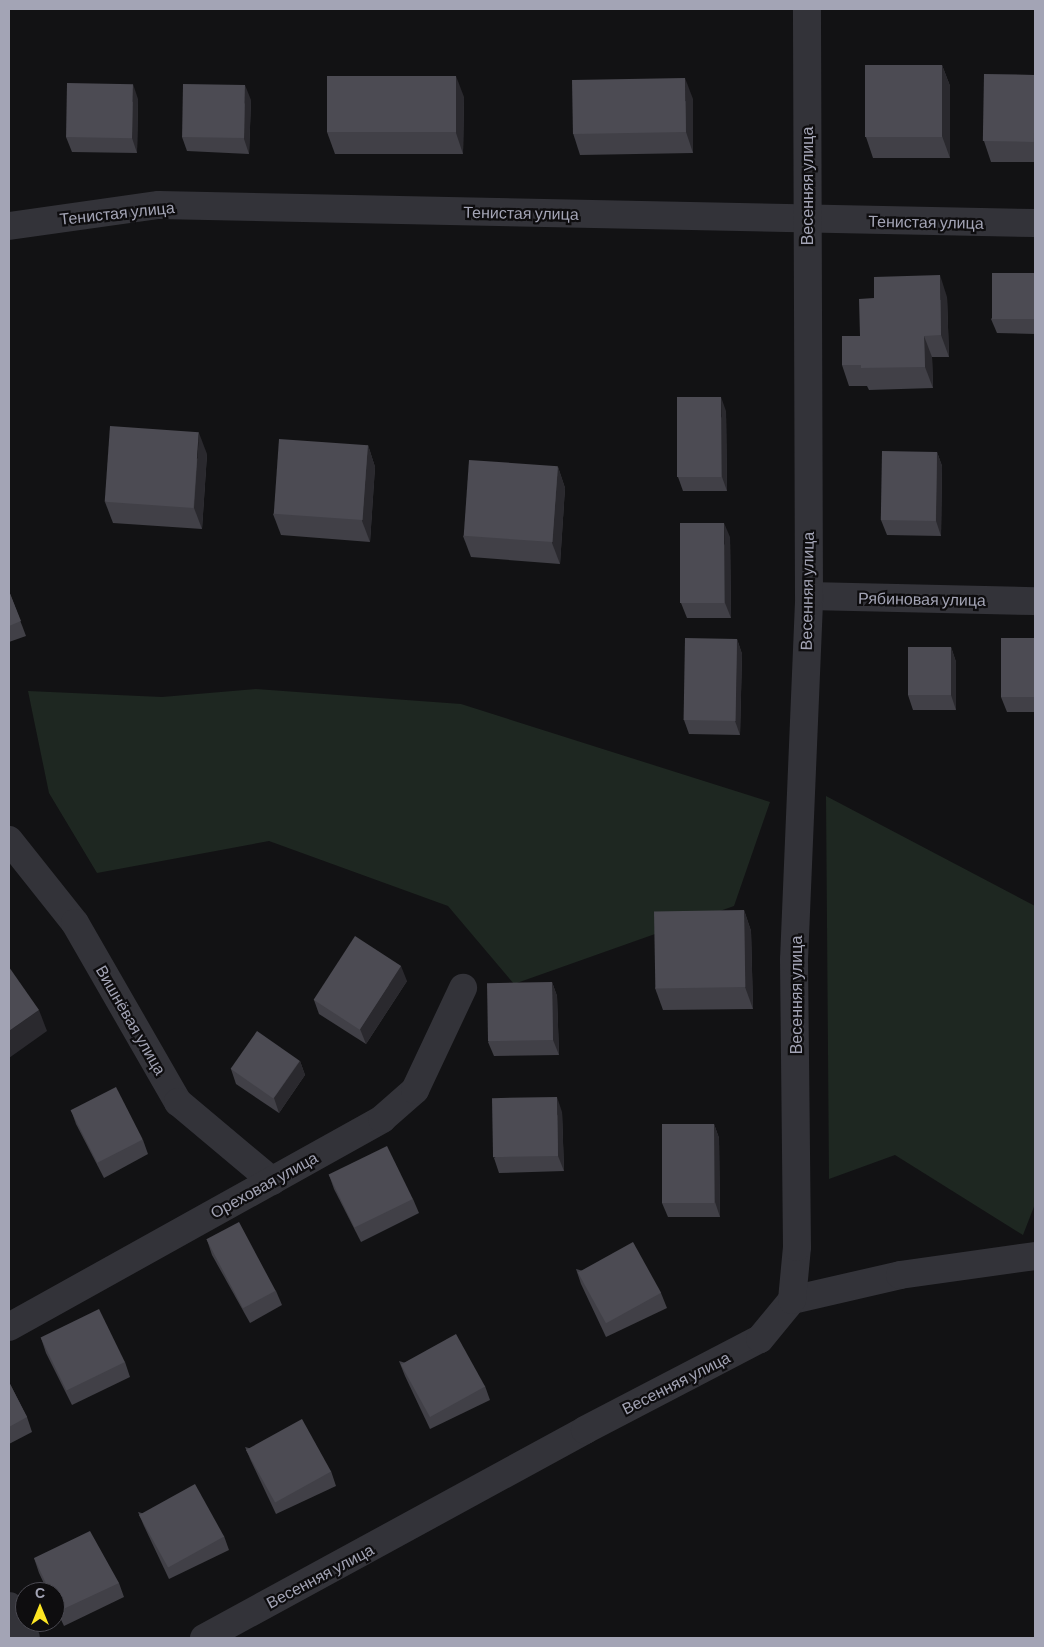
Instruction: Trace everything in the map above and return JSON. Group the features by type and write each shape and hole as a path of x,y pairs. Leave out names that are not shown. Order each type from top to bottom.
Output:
{"street":[{"name":"Весенняя улица","path":"204,1638 585,1430 760,1339 792,1300 798,1247 794,960 809,596 807,9"},
{"name":"Тенистая улица","path":"9,226 159,205 807,220 1035,223"},
{"name":"Рябиновая улица","path":"809,596 1035,601"},
{"name":"Вишнёвая улица","path":"9,840 75,923 178,1102 272,1181"},
{"name":"Ореховая улица","path":"9,1327 382,1119 415,1090 463,988"},
{"path":"792,1300 900,1275 1035,1256"},
{"path":"9,1606 26,1638"}],"shaded area":[{"path":"256,689 461,704 770,802 734,906 514,984 448,906 269,841 97,873 49,793 28,691 162,697"},
{"path":"826,796 1035,906 1035,1204 1023,1235 895,1155 829,1179"}],"building":[{"path":"865,65 942,65 942,137 865,137"},
{"path":"984,74 1035,75 1034,142 983,141"},
{"path":"327,76 456,76 456,132 327,132"},
{"path":"685,78 686,132 573,134 572,80"},
{"path":"67,83 133,84 132,138 66,137"},
{"path":"183,84 245,85 244,138 182,137"},
{"path":"992,273 1035,273 1035,319 992,319"},
{"path":"940,275 941,335 924,336 925,367 861,368 861,365 842,365 842,336 860,336 859,299 874,298 874,277"},
{"path":"677,397 721,397 721,477 677,477"},
{"path":"110,426 199,432 193,508 105,502"},
{"path":"279,439 368,445 363,520 274,514"},
{"path":"882,451 937,452 936,521 881,520"},
{"path":"469,460 558,466 552,542 464,536"},
{"path":"680,523 724,523 724,603 680,603"},
{"path":"9,591 21,621 9,626"},
{"path":"685,638 737,639 736,721 684,720"},
{"path":"1001,638 1035,638 1035,697 1001,697"},
{"path":"908,647 951,647 951,695 908,695"},
{"path":"744,910 745,987 655,989 654,912"},
{"path":"355,936 401,966 360,1030 314,1000"},
{"path":"9,967 39,1010 9,1031"},
{"path":"552,982 553,1040 488,1041 487,983"},
{"path":"257,1031 300,1061 273,1099 231,1069"},
{"path":"116,1087 143,1140 97,1163 71,1110"},
{"path":"557,1097 558,1156 493,1157 492,1098"},
{"path":"662,1124 714,1124 714,1203 662,1203"},
{"path":"387,1146 413,1199 354,1228 329,1174"},
{"path":"239,1222 276,1291 243,1308 206,1239"},
{"path":"633,1242 661,1293 606,1323 578,1273"},
{"path":"99,1309 125,1362 66,1391 41,1337"},
{"path":"456,1334 485,1386 430,1417 401,1365"},
{"path":"9,1382 27,1417 9,1427"},
{"path":"302,1419 331,1471 275,1503 246,1450"},
{"path":"195,1484 224,1536 168,1568 139,1515"},
{"path":"90,1531 119,1583 65,1608 65,1582 45,1582 34,1558"}]}
